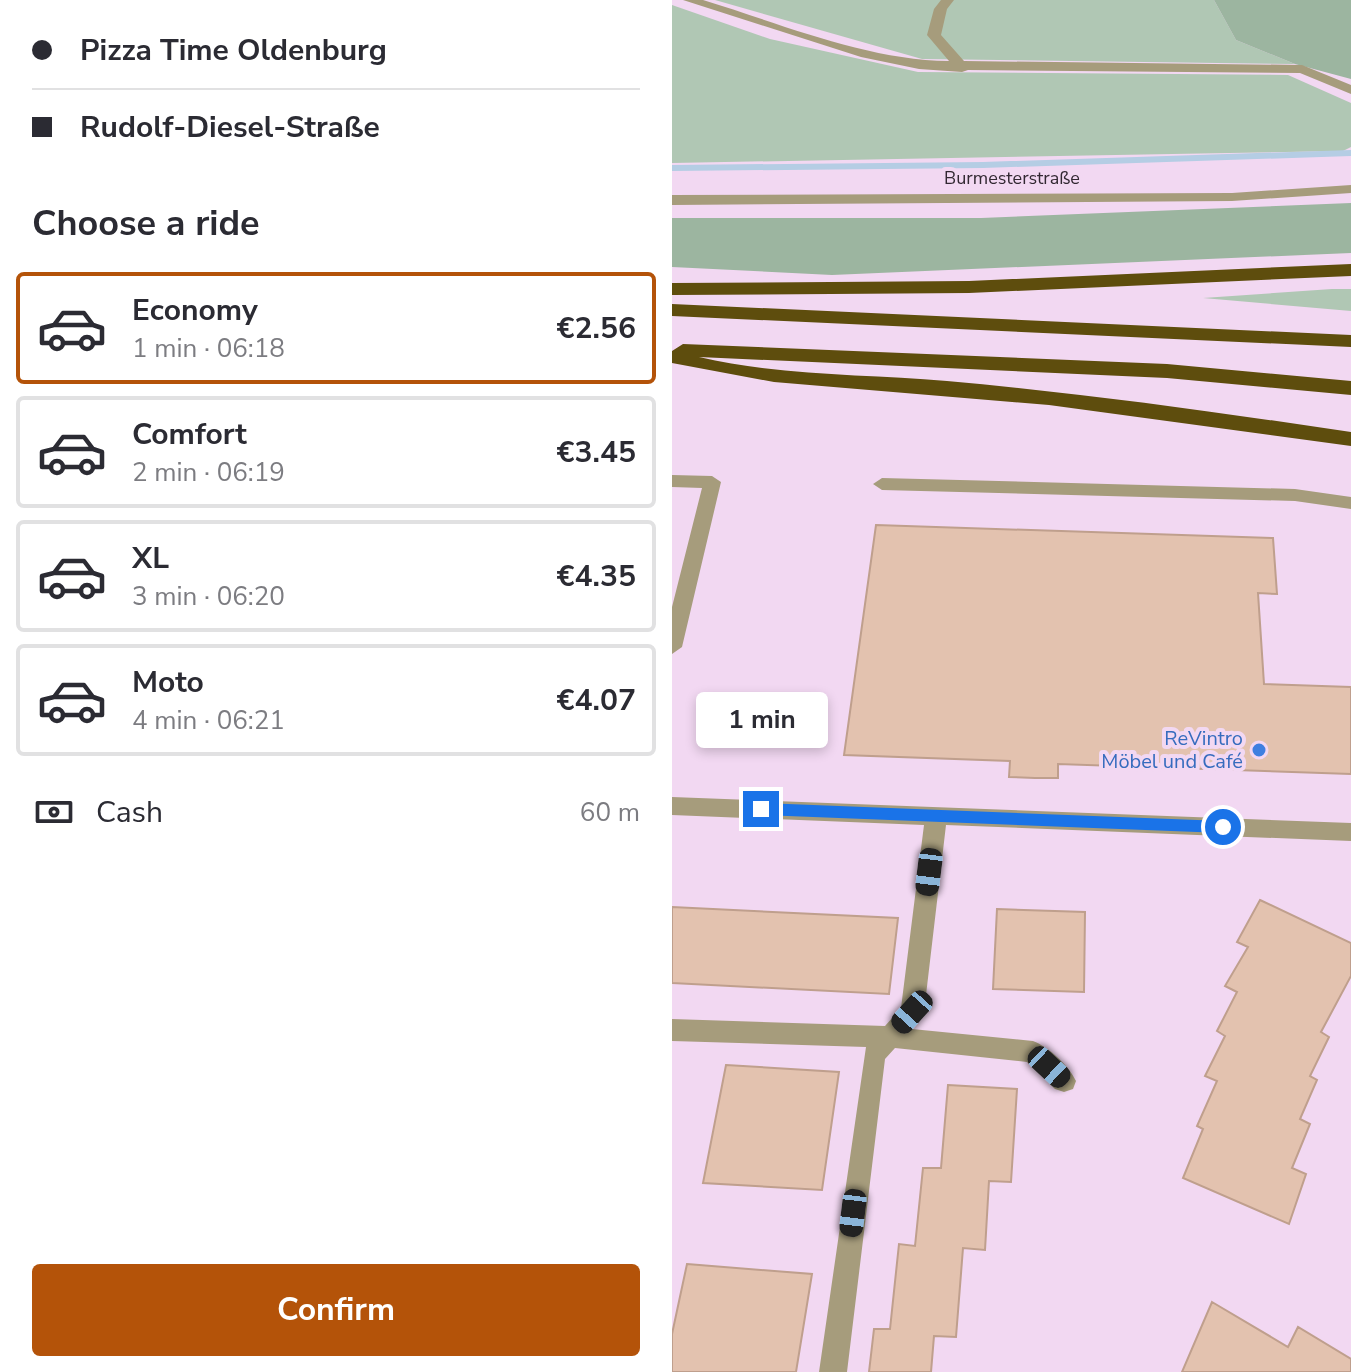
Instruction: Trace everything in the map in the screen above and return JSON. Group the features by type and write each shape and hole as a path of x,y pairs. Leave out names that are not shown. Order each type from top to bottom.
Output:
{"highway":[{"path":"672,289 969,287 1351,270"},
{"path":"672,310 1351,341"},
{"path":"672,350 1167,371 1351,388"},
{"path":"672,357 722,371 945,387 1169,411 1351,439"}],"street":[{"path":"689,0 866,54 919,65 962,68 1302,69 1351,90"},
{"path":"948,0 941,9 934,35 962,68"},
{"name":"Burmesterstraße","path":"672,200 1232,197 1351,189"},
{"path":"672,481 712,482 672,647"},
{"path":"882,484 1295,495 1351,503"},
{"path":"672,806 1351,832"},
{"path":"833,1372 874,1055 912,1012 936,816"},
{"path":"672,1030 889,1037 1033,1052 1064,1081"}],"green space":[{"path":"715,0 1214,0 1236,40 1295,64 922,59"},
{"path":"1214,0 1351,0 1351,79 1295,64 1236,40"},
{"path":"672,5 770,39 918,72 1288,75 1351,103 1351,147 1343,151 672,163"},
{"path":"1351,203 1351,253 832,275 672,267 672,218 981,218"},
{"path":"1332,289 1351,289 1351,311 1203,298"}],"building":[{"path":"876,525 1273,538 1277,594 1258,593 1264,684 1351,687 1351,774 1058,764 1058,778 1035,778 1009,777 1010,761 844,755"},
{"path":"1260,900 1351,943 1351,976 1321,1032 1329,1037 1310,1076 1317,1080 1300,1119 1310,1124 1292,1168 1306,1174 1289,1224 1183,1178 1203,1129 1197,1126 1217,1081 1205,1076 1225,1036 1217,1031 1237,992 1225,986 1248,947 1237,942"},
{"path":"672,907 898,918 889,994 672,983"},
{"path":"997,909 1085,912 1084,992 993,989"},
{"path":"726,1065 839,1072 822,1190 703,1183"},
{"path":"948,1085 1017,1089 1011,1182 989,1181 985,1250 963,1248 956,1337 934,1336 931,1372 869,1372 874,1329 890,1329 899,1244 915,1246 923,1168 941,1168"},
{"path":"687,1264 812,1274 796,1372 672,1372 672,1334"},
{"path":"1212,1302 1288,1347 1298,1327 1351,1359 1351,1372 1182,1372"}],"waterway":[{"path":"672,168 983,165 1351,153"}],"place":[{"name":"ReVintro Möbel und Café","path":"1259,750"}],"route":[{"path":"761,809 1223,827"}]}
